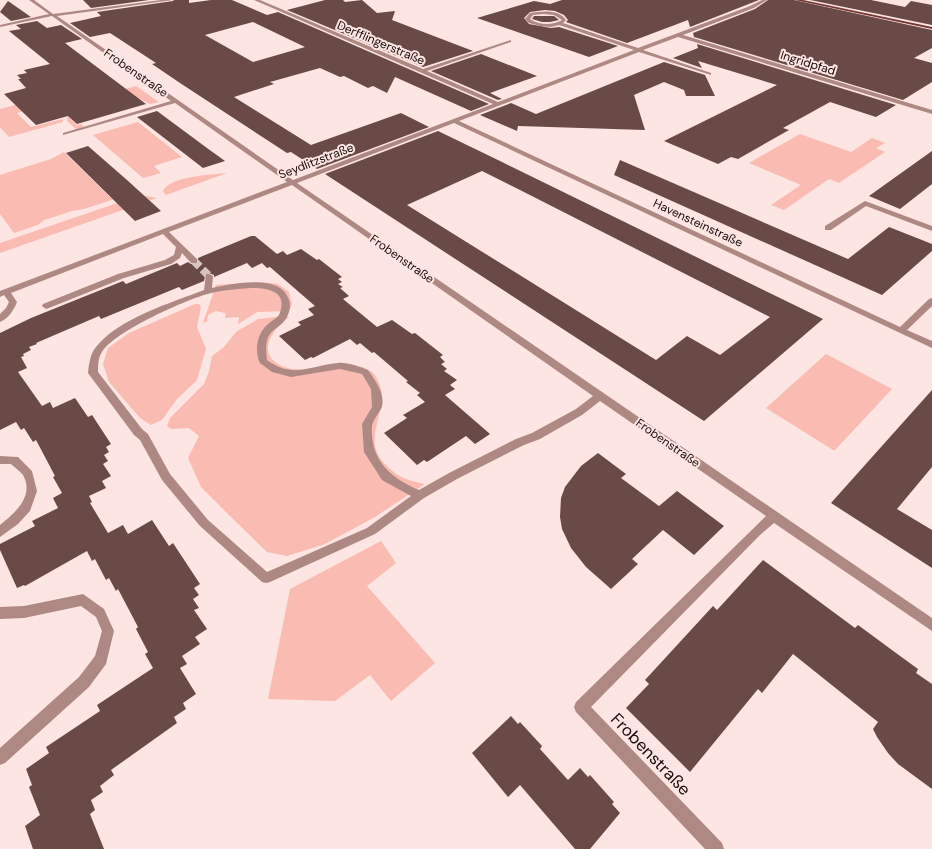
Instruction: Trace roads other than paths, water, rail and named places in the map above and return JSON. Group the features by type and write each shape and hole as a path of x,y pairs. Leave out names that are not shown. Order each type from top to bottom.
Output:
{"main road":[{"path":"798,0 932,28"}],"street":[{"name":"Frobenstraße","path":"31,0 932,625"},
{"path":"0,26 52,15 171,0"},
{"name":"Derfflingerstraße","path":"256,0 499,104"},
{"name":"Seydlitzstraße","path":"3,293 752,7 765,0"},
{"path":"560,23 564,18 554,14 532,14 527,19 537,24 549,25 560,23 709,74 704,76"},
{"name":"Ingridpfad","path":"678,35 932,112"},
{"path":"408,72 420,70 509,41"},
{"path":"420,70 431,64"},
{"path":"65,134 176,101"},
{"name":"Havensteinstraße","path":"455,121 932,345"},
{"path":"828,228 865,203 932,230"},
{"path":"165,232 194,261"},
{"path":"46,306 121,276 168,262 177,256 180,247"},
{"path":"208,291 209,276"},
{"path":"420,495 406,489 386,477 369,452 367,424 376,407 376,390 365,372 340,366 291,374 275,370 263,361 261,348 264,334 284,314 286,309 283,295 277,288 263,285 235,286 208,291 132,323 113,336 99,349 94,362 93,373 138,432 144,437 166,477 204,523 266,578 371,531 420,495 453,476 579,412 600,396"},
{"path":"0,319 10,309 13,302 3,293"},
{"path":"902,330 932,301"},
{"path":"0,460 14,460 28,474 32,491 26,508 14,521 0,532"},
{"name":"Frobenstraße","path":"716,849 581,707 756,532 774,516"},
{"path":"0,613 24,612 83,600 100,613 108,631 101,659 84,682 0,758"}],"tunnel":[{"path":"194,261 209,276"}]}
